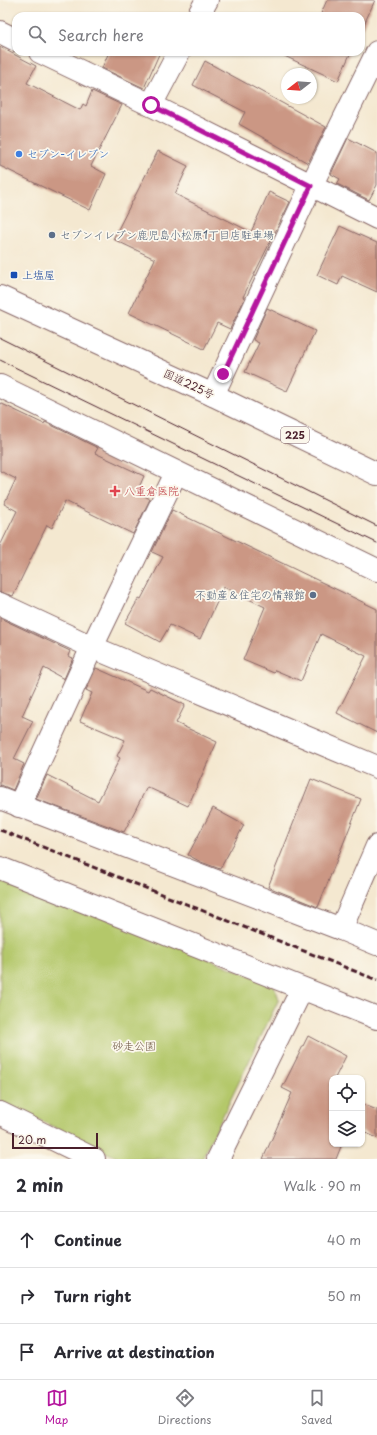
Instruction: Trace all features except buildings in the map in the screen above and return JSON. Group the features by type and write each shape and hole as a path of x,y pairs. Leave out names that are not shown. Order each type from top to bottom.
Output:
{"main road":[{"path":"200,12 207,0"},
{"path":"0,32 12,38"},
{"path":"213,395 311,186 377,52"},
{"path":"48,56 151,105 377,218"},
{"path":"151,105 177,56"},
{"name":"国道225号","path":"0,296 213,395 377,474"},
{"path":"0,386 377,570"},
{"path":"176,473 92,647 9,802 377,944"},
{"path":"0,604 92,647 377,767"},
{"path":"341,929 377,846"},
{"path":"0,868 377,1018"},
{"path":"218,1159 302,989"},
{"path":"0,1113 94,1159"}],"green space":[{"name":"砂走公園","path":"0,876 274,985 279,999 202,1159 120,1159 0,1101"}],"tram line":[{"path":"0,338 377,526"},
{"path":"0,360 377,543"}],"railway":[{"path":"0,830 377,980"}],"place":[{"name":"セブン-イレブン","path":"19,154"},
{"name":"セブンイレブン鹿児島小松原1丁目店駐車場","path":"52,235"},
{"name":"上塩屋","path":"14,275"},
{"name":"八重倉医院","path":"115,491"},
{"name":"不動産＆住宅の情報館","path":"313,595"}],"route":[{"path":"151,105 311,186 223,374"}]}
